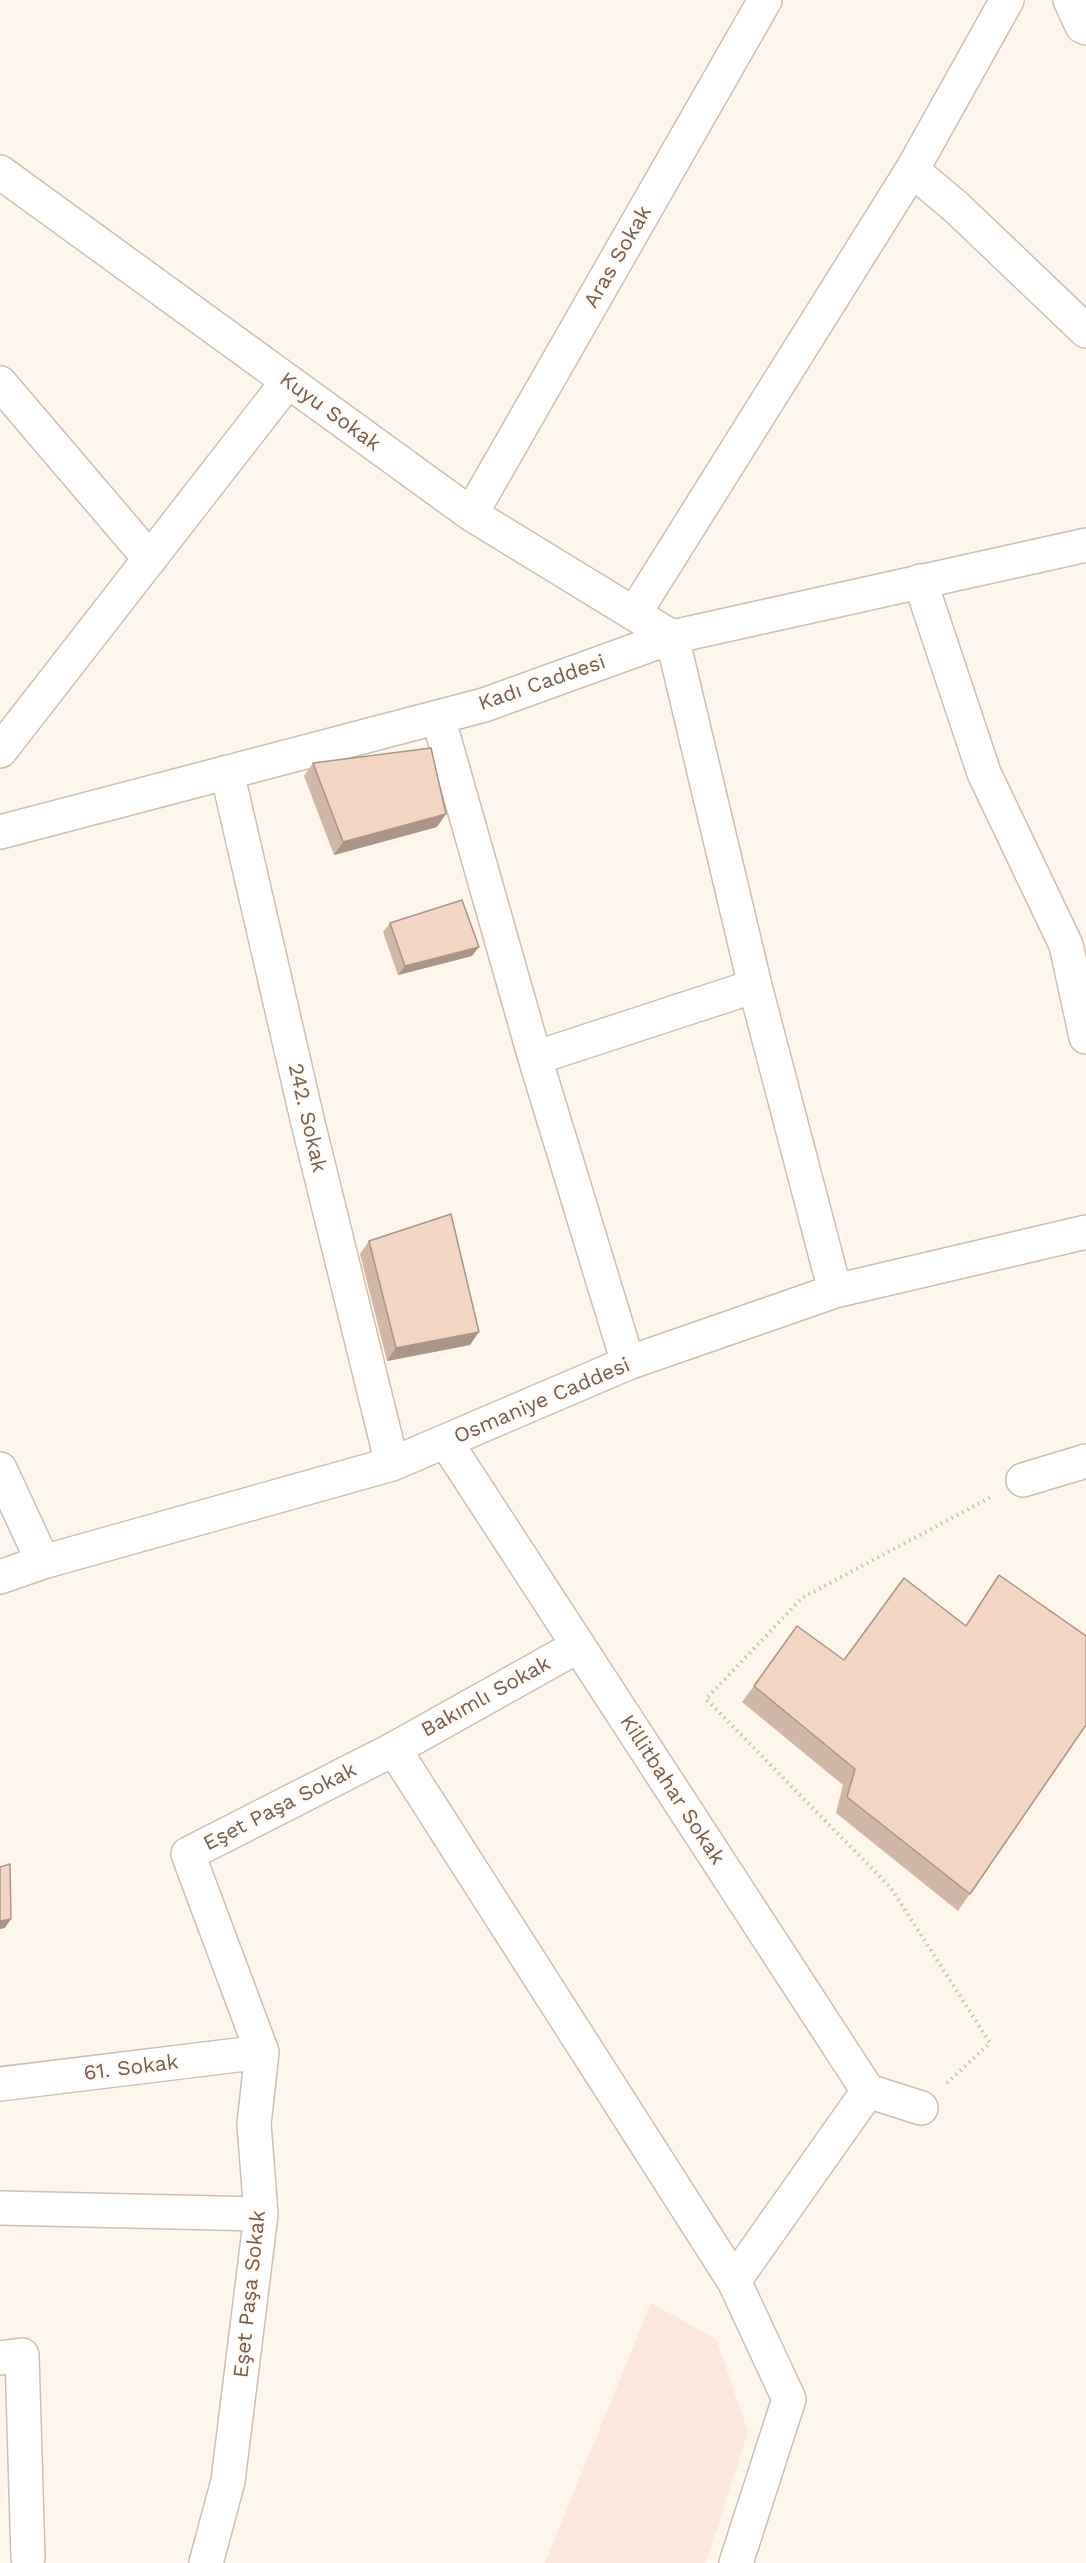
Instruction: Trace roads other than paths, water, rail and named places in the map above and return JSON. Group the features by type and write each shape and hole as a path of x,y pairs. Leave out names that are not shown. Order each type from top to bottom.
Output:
{"street":[{"name":"Aras Sokak","path":"471,514 765,0"},
{"path":"634,614 912,170 1007,0"},
{"path":"1070,0 1082,26 1086,28"},
{"path":"912,170 956,207 1086,331"},
{"name":"Kuyu Sokak","path":"0,172 471,514 672,637"},
{"path":"0,751 288,381"},
{"path":"0,382 150,559"},
{"name":"Kadı Caddesi","path":"0,832 484,705 672,637 1086,545"},
{"path":"920,581 984,773 1066,945 1086,1037"},
{"path":"672,637 755,986 835,1291"},
{"path":"438,717 535,1059 628,1363"},
{"name":"242. Sokak","path":"227,772 305,1112 392,1464"},
{"path":"535,1059 755,986"},
{"name":"Osmaniye Caddesi","path":"0,1577 43,1562 392,1464 628,1363 835,1291 1086,1232"},
{"name":"Killitbahar Sokak","path":"446,1442 868,2091"},
{"path":"1023,1480 1086,1461"},
{"path":"0,1469 43,1562"},
{"name":"Bakımlı Sokak","path":"394,1749 578,1646"},
{"path":"394,1749 734,2281 789,2399 736,2563"},
{"name":"Eşet Paşa Sokak","path":"206,2563 228,2481 261,2214 254,2124 262,2052 188,1854 394,1749"},
{"name":"61. Sokak","path":"0,2084 262,2052"},
{"path":"734,2281 868,2091 921,2108"},
{"path":"0,2208 261,2214"},
{"path":"0,2358 22,2355 28,2558"}]}
